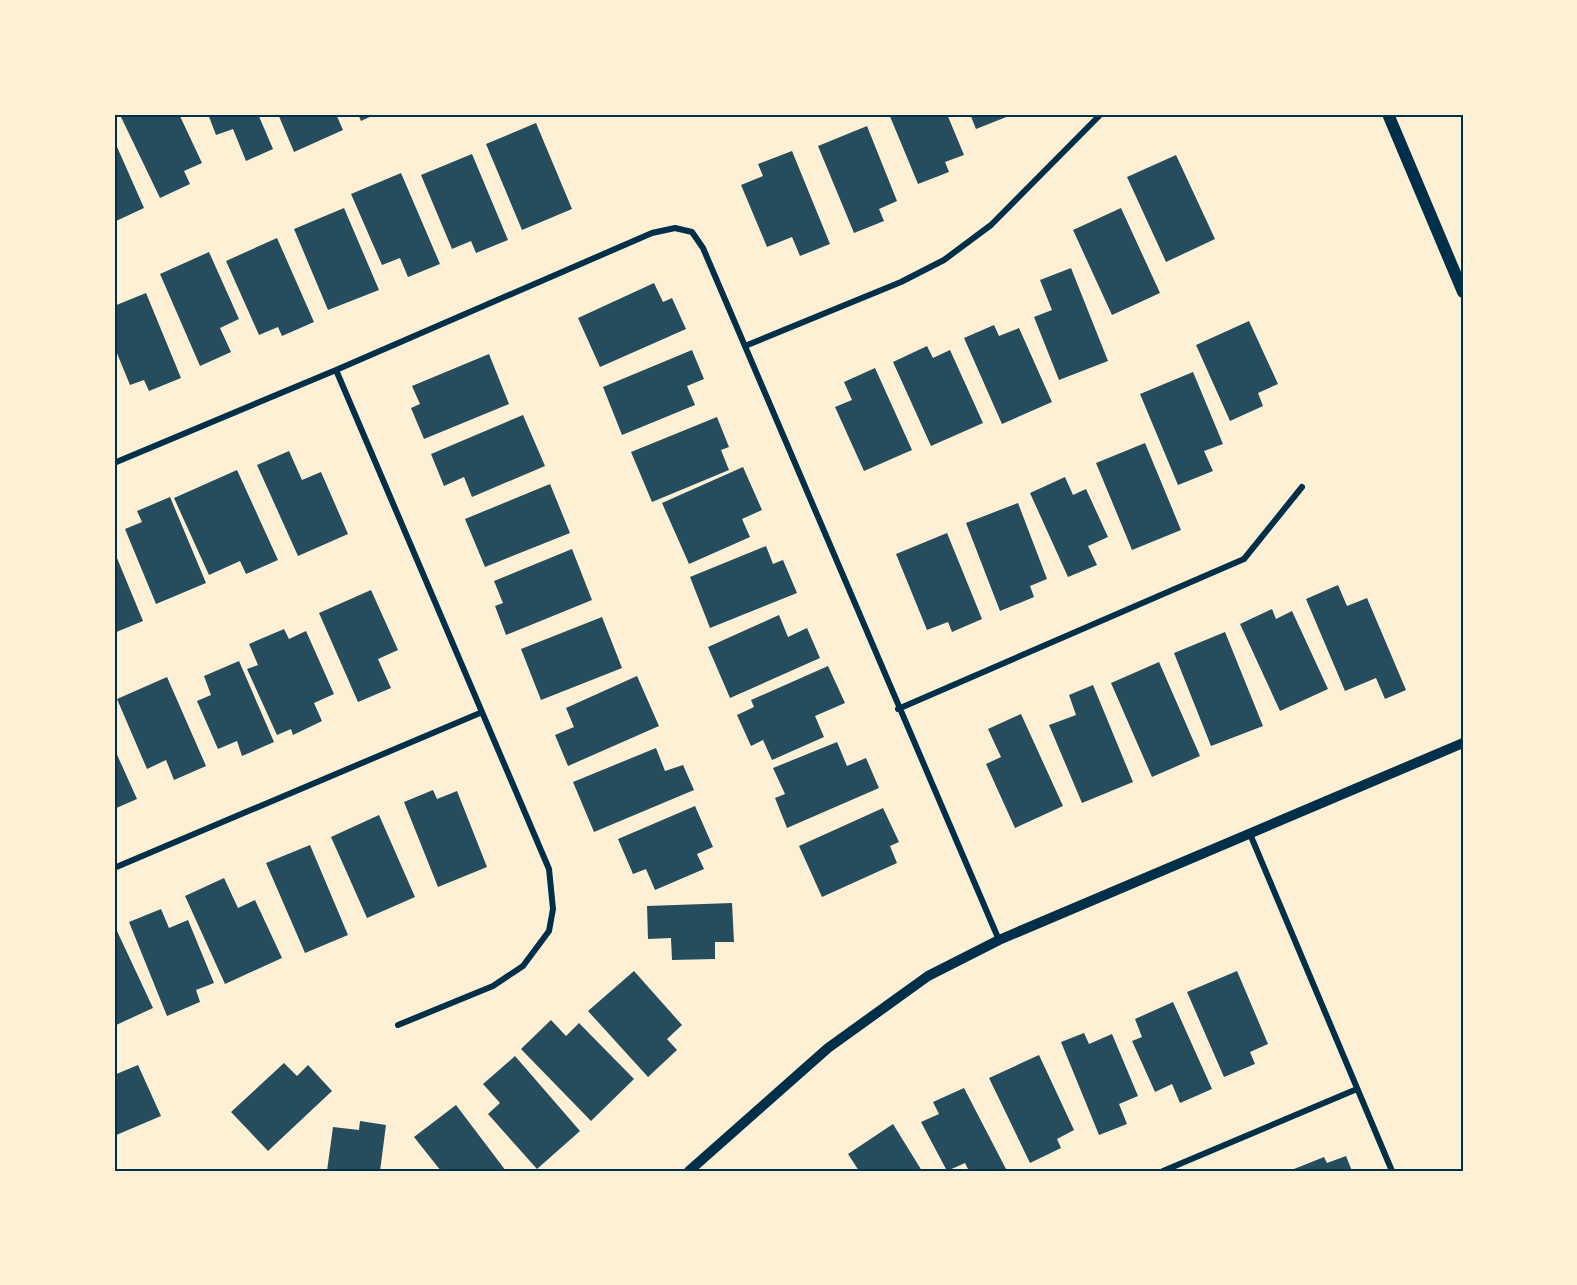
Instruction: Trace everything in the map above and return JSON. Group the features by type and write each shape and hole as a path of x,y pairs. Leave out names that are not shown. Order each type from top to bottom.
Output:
{"main road":[{"path":"1388,114 1463,292"}],"street":[{"path":"745,346 901,282 944,260 991,225 1101,114"},
{"path":"114,463 652,233 675,228 692,232 703,248 898,709 999,940"},
{"path":"336,370 480,713 549,869 553,909 549,931 523,966 493,986 398,1025"},
{"path":"898,709 1244,560 1302,487"},
{"path":"114,868 480,713"},
{"path":"689,1171 828,1048 927,976 999,940 1463,742"},
{"path":"1250,834 1392,1171"},
{"path":"1162,1171 1357,1089"}],"building":[{"path":"126,114 179,114 202,163 184,171 190,184 160,198 121,117"},
{"path":"208,114 258,114 273,149 246,161 233,129 216,135"},
{"path":"278,114 336,114 343,130 294,152"},
{"path":"358,114 376,114 361,121"},
{"path":"889,114 947,114 964,155 945,162 949,172 918,184"},
{"path":"970,114 1008,114 1009,116 976,129"},
{"path":"536,123 572,209 522,230 486,144"},
{"path":"867,126 897,201 879,209 884,221 854,233 818,146"},
{"path":"114,140 144,208 114,222"},
{"path":"792,151 830,244 800,256 792,237 767,247 741,185 763,176 758,164"},
{"path":"472,154 508,240 476,253 471,241 452,249 421,175"},
{"path":"1176,155 1215,239 1166,262 1127,177"},
{"path":"401,173 440,264 408,277 400,258 382,265 351,194"},
{"path":"344,208 379,290 328,310 294,229"},
{"path":"1121,208 1160,293 1112,315 1073,230"},
{"path":"277,238 314,322 282,336 278,327 259,335 226,261"},
{"path":"209,252 239,319 220,328 231,352 200,366 160,274"},
{"path":"1071,268 1108,361 1059,380 1034,317 1052,310 1040,280"},
{"path":"654,283 663,302 672,298 686,329 600,367 578,318"},
{"path":"146,293 181,378 149,391 144,380 130,385 114,346 114,306"},
{"path":"1249,321 1278,384 1258,393 1263,406 1230,421 1196,345"},
{"path":"994,325 999,336 1019,328 1052,402 1002,424 964,338"},
{"path":"927,346 933,358 950,350 983,423 931,446 893,362"},
{"path":"692,350 704,379 687,386 695,405 622,435 603,387"},
{"path":"489,354 509,404 424,439 411,408 420,404 412,386"},
{"path":"875,368 912,450 864,471 835,407 852,400 844,382"},
{"path":"1193,372 1223,444 1204,451 1213,471 1178,485 1140,394"},
{"path":"523,415 545,466 472,497 464,477 444,486 431,454"},
{"path":"717,417 729,447 721,450 729,470 652,502 631,452"},
{"path":"1145,443 1181,530 1132,550 1096,463"},
{"path":"289,451 302,480 321,472 348,534 298,556 257,465"},
{"path":"743,467 762,510 742,519 750,537 689,564 662,503"},
{"path":"237,470 278,560 246,574 240,561 209,575 174,498"},
{"path":"1065,477 1073,495 1086,489 1108,537 1088,546 1097,565 1068,577 1030,493"},
{"path":"550,484 570,533 485,567 465,519"},
{"path":"170,497 206,583 156,604 125,529 142,522 137,511"},
{"path":"1018,503 1047,579 1030,586 1034,597 1000,611 966,523"},
{"path":"947,533 982,619 952,632 948,622 927,630 896,554"},
{"path":"766,546 773,564 783,560 797,593 710,628 690,577"},
{"path":"572,549 592,600 506,635 495,606 503,603 494,581"},
{"path":"117,558 143,621 114,633 114,559"},
{"path":"1338,585 1347,606 1367,598 1406,690 1385,699 1376,678 1345,691 1306,599"},
{"path":"371,590 398,650 378,659 391,688 358,702 319,613"},
{"path":"1272,609 1276,619 1292,611 1328,689 1280,711 1240,624"},
{"path":"779,615 788,637 807,628 820,658 730,698 708,647"},
{"path":"602,617 622,668 541,700 521,649"},
{"path":"284,629 289,639 306,631 334,694 314,703 322,721 293,735 291,729 277,735 247,669 258,665 249,644"},
{"path":"1225,632 1263,726 1211,746 1174,653"},
{"path":"239,661 274,742 242,756 237,741 218,749 197,701 211,695 204,676"},
{"path":"1159,662 1200,756 1152,777 1111,683"},
{"path":"828,666 845,703 815,716 824,737 772,760 763,740 751,746 737,715 754,707 751,700"},
{"path":"637,676 659,726 568,766 555,735 574,727 566,708"},
{"path":"167,677 206,766 174,780 166,760 147,769 117,699"},
{"path":"1093,685 1133,782 1082,803 1049,725 1076,715 1069,695"},
{"path":"1021,714 1063,806 1015,828 986,764 1001,757 988,729"},
{"path":"837,742 847,766 866,758 879,788 787,828 775,798 785,794 773,768"},
{"path":"114,748 137,799 114,809"},
{"path":"656,748 665,771 683,765 694,790 594,832 573,782"},
{"path":"433,790 437,799 457,791 487,867 438,887 404,802"},
{"path":"695,806 713,847 697,854 704,869 655,890 646,869 633,874 618,839"},
{"path":"883,808 899,842 890,846 897,863 822,897 799,846"},
{"path":"379,815 415,897 367,918 331,837"},
{"path":"310,845 348,935 305,953 266,863"},
{"path":"224,878 238,908 255,900 282,958 225,984 185,896"},
{"path":"732,903 734,942 715,942 715,959 672,960 671,938 648,939 647,906"},
{"path":"161,909 169,928 188,920 214,983 196,990 200,1002 167,1016 129,922"},
{"path":"117,931 153,1008 114,1026 114,933"},
{"path":"634,971 682,1025 667,1039 677,1050 648,1077 588,1011"},
{"path":"1237,971 1268,1044 1250,1052 1255,1064 1224,1077 1187,992"},
{"path":"1173,1002 1212,1089 1180,1103 1172,1084 1155,1092 1132,1041 1142,1037 1135,1019"},
{"path":"551,1020 566,1036 579,1023 634,1079 591,1121 521,1049"},
{"path":"1084,1033 1089,1044 1112,1034 1138,1096 1119,1104 1127,1124 1099,1135 1061,1042"},
{"path":"1039,1055 1074,1130 1057,1139 1061,1148 1030,1163 989,1078"},
{"path":"515,1056 580,1131 537,1169 488,1114 500,1103 483,1084"},
{"path":"284,1063 297,1076 308,1065 332,1091 268,1151 231,1112"},
{"path":"138,1065 161,1116 114,1136 114,1075"},
{"path":"964,1088 1007,1171 969,1171 965,1163 947,1171 921,1122 939,1114 933,1102"},
{"path":"456,1105 506,1171 441,1171 414,1137"},
{"path":"360,1121 386,1125 380,1171 327,1171 333,1127 359,1130"},
{"path":"893,1124 922,1171 859,1171 848,1154"},
{"path":"1346,1156 1352,1171 1289,1171 1324,1157 1327,1163"}]}
